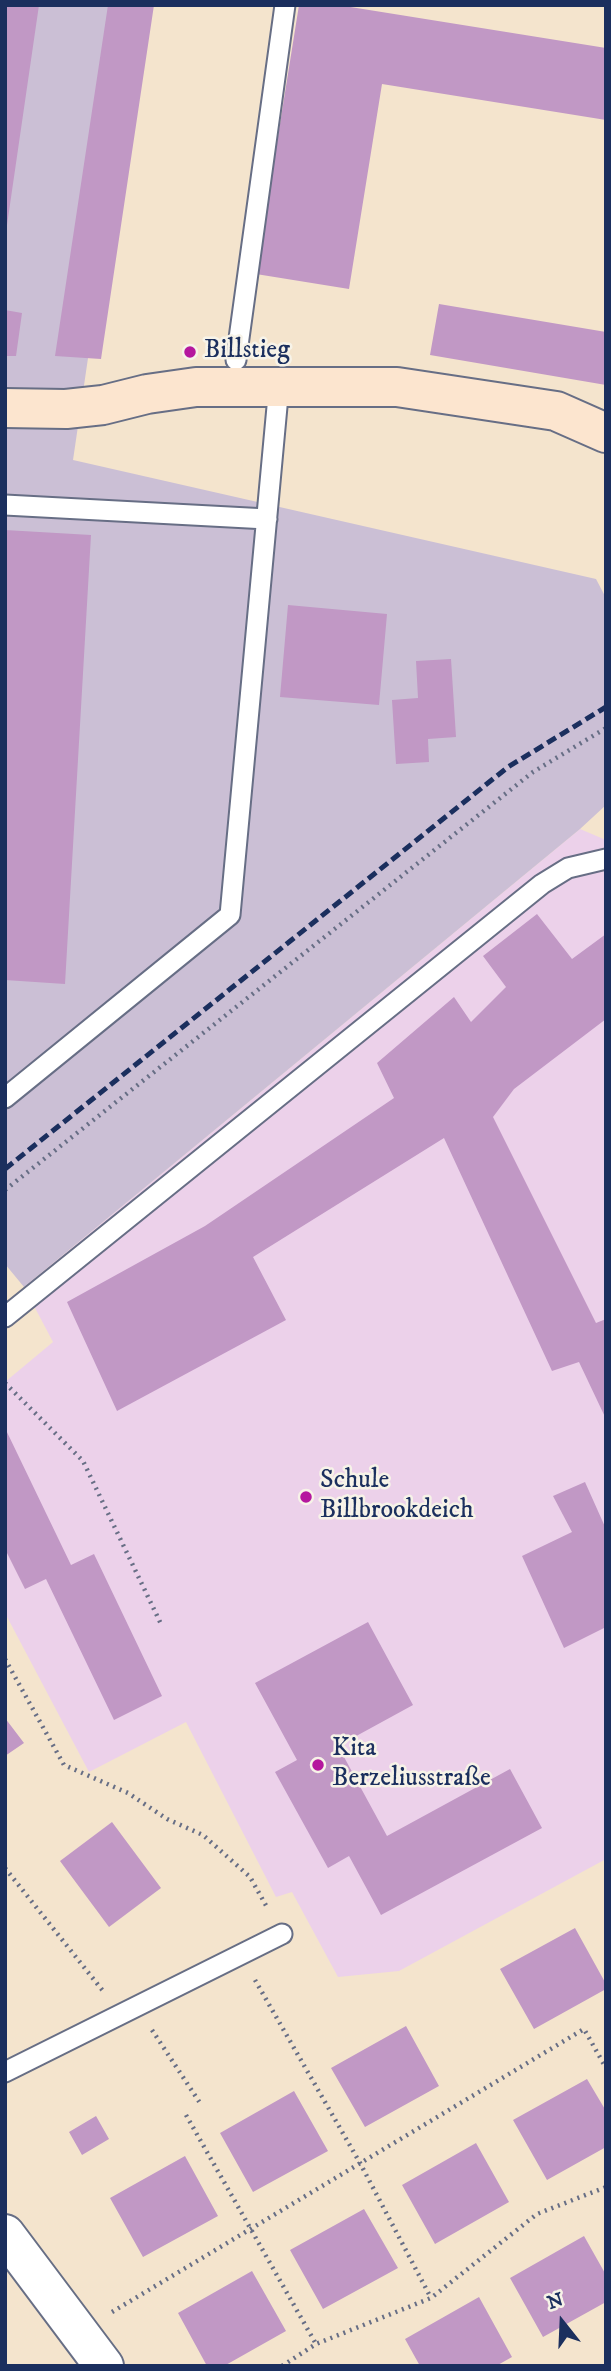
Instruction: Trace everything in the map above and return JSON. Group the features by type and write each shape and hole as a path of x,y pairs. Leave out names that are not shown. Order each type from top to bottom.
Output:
{"street":[{"path":"5,408 66,409 103,405 147,394 195,387 397,387 556,411 606,433"},
{"path":"5,2234 104,2366"}],"lane":[{"path":"236,360 285,5"},
{"path":"5,1098 230,915 279,385"},
{"path":"5,505 267,519"},
{"path":"5,1317 542,884 568,868 606,859"},
{"path":"5,2072 282,1934"}],"path":[{"path":"5,1190 533,772 606,728"},
{"path":"5,1383 83,1461 161,1624"},
{"path":"5,1659 64,1765 128,1793 167,1819 203,1835 250,1877 282,1934"},
{"path":"7,1872 101,1988 116,2017"},
{"path":"241,1955 360,2163 431,2298"},
{"path":"135,2007 202,2106"},
{"path":"79,2332 584,2029 606,2068"},
{"path":"186,2115 316,2344"},
{"path":"282,2366 316,2344 431,2298 537,2214 606,2187"}],"shaded area":[{"path":"5,5 140,5 73,460 596,579 606,598 606,805 24,1287 5,1264"},
{"name":"Schule Billbrookdeich","path":"580,829 606,840 606,1859 399,1971 338,1977 292,1892 276,1897 186,1722 89,1772 5,1613 5,1382 53,1342 24,1287"}],"building":[{"path":"5,5 39,5 7,225 5,225"},
{"path":"108,5 154,5 101,359 55,356"},
{"path":"299,5 338,5 606,48 606,120 382,84 349,289 256,274"},
{"path":"439,304 606,332 606,385 430,355"},
{"path":"5,310 22,313 16,356 5,356"},
{"path":"5,530 91,535 65,984 5,980"},
{"path":"288,605 387,614 379,705 280,697"},
{"path":"451,659 456,737 428,739 429,762 396,764 392,700 418,698 416,661"},
{"path":"537,914 572,959 606,934 606,1019 514,1089 493,1117 596,1323 606,1319 606,1419 579,1362 552,1371 444,1138 253,1257 286,1320 117,1411 67,1302 205,1226 394,1098 377,1063 454,997 471,1022 506,987 483,956"},
{"path":"5,1428 71,1565 94,1554 162,1696 114,1720 46,1579 25,1589 5,1549"},
{"path":"585,1482 606,1529 606,1627 564,1648 522,1556 572,1532 553,1496"},
{"name":"Kita Berzeliusstraße","path":"368,1622 413,1705 338,1746 387,1836 510,1769 542,1828 381,1915 349,1856 328,1868 275,1772 297,1760 255,1683"},
{"path":"5,1718 24,1743 5,1756"},
{"path":"112,1822 161,1888 109,1927 60,1861"},
{"path":"575,1928 606,1984 606,1989 534,2029 500,1969"},
{"path":"406,2026 439,2086 365,2127 331,2068"},
{"path":"587,2079 606,2111 606,2147 547,2180 513,2120"},
{"path":"294,2091 328,2151 253,2192 220,2133"},
{"path":"96,2116 109,2139 82,2155 69,2132"},
{"path":"476,2143 509,2202 435,2244 402,2185"},
{"path":"185,2156 218,2216 143,2257 110,2198"},
{"path":"364,2209 398,2268 323,2309 290,2250"},
{"path":"584,2236 606,2275 606,2302 543,2337 510,2278"},
{"path":"252,2271 286,2331 224,2366 207,2366 178,2313"},
{"path":"479,2297 512,2357 496,2366 420,2366 405,2339"}],"railway":[{"path":"5,1169 508,767 606,707"}],"place":[{"name":"Billstieg","path":"190,352"},
{"name":"Schule Billbrookdeich","path":"306,1497"},
{"name":"Kita Berzeliusstraße","path":"318,1765"}]}
